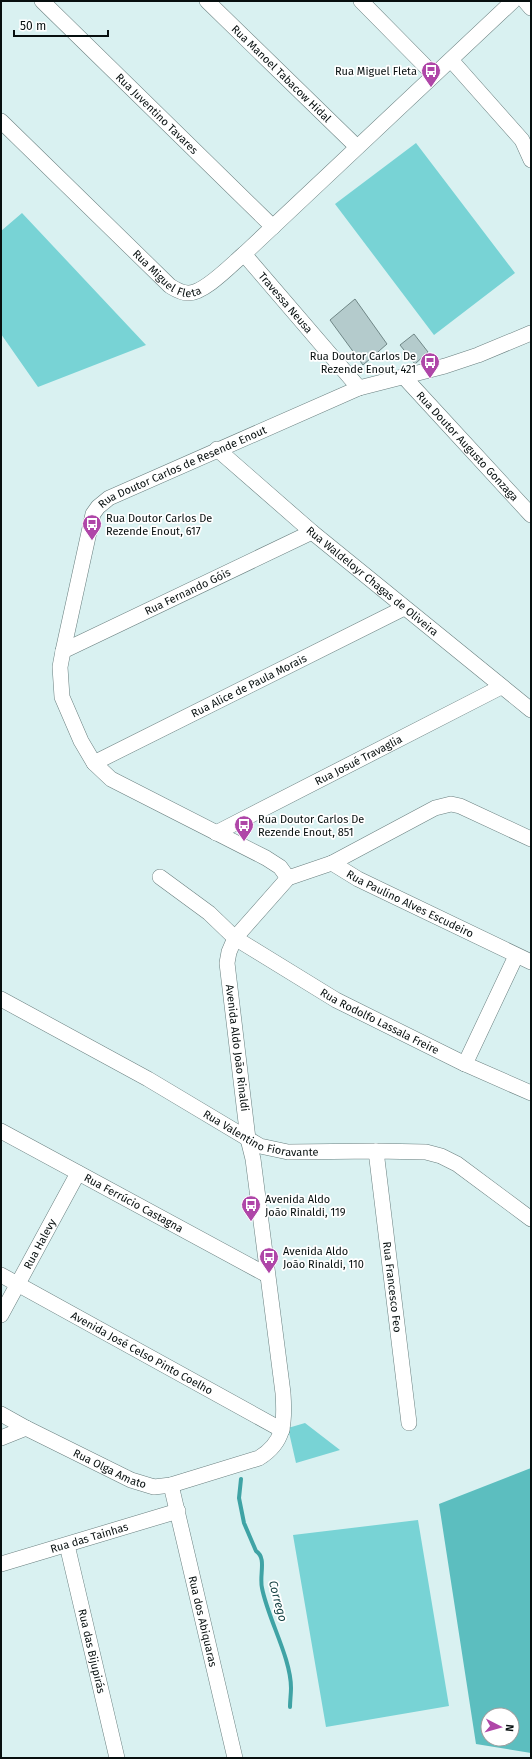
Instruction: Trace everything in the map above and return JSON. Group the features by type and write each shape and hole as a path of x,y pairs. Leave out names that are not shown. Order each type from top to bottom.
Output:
{"street":[{"name":"Rua Juventino Tavares","path":"42,1 273,227"},
{"name":"Rua Manoel Tabacow Hidal","path":"206,1 357,147"},
{"path":"361,1 434,75"},
{"name":"Rua Miguel Fleta","path":"1,121 170,286 179,292 186,294 194,293 202,289 244,254 514,1"},
{"path":"525,1 531,8"},
{"path":"450,60 522,140 531,160"},
{"name":"Travessa Neusa","path":"244,254 359,388"},
{"name":"Rua Doutor Carlos de Resende Enout","path":"288,878 276,864 111,779 102,773 94,763 72,722 62,697 60,667 90,522 98,507 109,498 359,388 404,377 529,338"},
{"name":"Rua Doutor Augusto Gonzaga","path":"404,377 531,515"},
{"name":"Rua Waldeloyr Chagas de Oliveira","path":"217,450 312,532 531,710"},
{"name":"Rua Fernando Góis","path":"63,651 312,532"},
{"name":"Rua Alice de Paula Morais","path":"94,763 404,608"},
{"name":"Rua Josué Travaglia","path":"216,833 501,687"},
{"path":"288,878 332,863 435,808 444,805 460,806 531,840"},
{"name":"Rua Paulino Alves Escudeiro","path":"332,863 358,879 531,962"},
{"name":"Rua Rodolfo Lassala Freire","path":"160,877 209,913 235,938 336,1000 465,1064 531,1093"},
{"name":"Avenida Aldo João Rinaldi","path":"282,1430 284,1414 283,1393 253,1159 248,1139 227,963 229,952 235,938 288,878"},
{"path":"465,1064 516,956"},
{"name":"Rua Valentino Fioravante","path":"1,999 148,1079 260,1146 288,1152 426,1152 441,1156 457,1164 531,1219"},
{"name":"Rua Ferrúcio Castagna","path":"1,1130 267,1274"},
{"name":"Rua Francesco Feo","path":"376,1151 409,1423"},
{"name":"Rua Halevy","path":"1,1316 78,1173"},
{"name":"Avenida José Celso Pinto Coelho","path":"1,1275 282,1430"},
{"name":"Rua Olga Amato","path":"1,1414 131,1480 154,1487 171,1485 259,1458 270,1451 277,1443 282,1430"},
{"path":"1,1438 26,1428"},
{"name":"Rua dos Abiquaras","path":"171,1485 234,1758"},
{"name":"Rua das Tainhas","path":"1,1564 178,1511"},
{"name":"Rua das Bijupirás","path":"67,1545 117,1758"}],"shaded area":[{"path":"416,143 515,273 434,335 335,204"},
{"path":"22,213 146,345 38,387 1,334 1,231"},
{"path":"305,1423 340,1450 296,1463 288,1428"},
{"path":"531,1468 531,1753 494,1747 520,1747 520,1707 480,1707 480,1745 476,1744 439,1504"},
{"path":"418,1520 449,1706 326,1727 293,1535"}],"building":[{"path":"355,299 387,344 363,365 330,320"},
{"path":"414,334 428,352 415,364 400,345"}],"waterway":[{"name":"Corrego","path":"241,1479 239,1498 244,1523 256,1551 261,1558 262,1588 290,1676 290,1707"}],"place":[{"name":"Rua Miguel Fleta","path":"431,88"},
{"name":"Rua Doutor Carlos De Rezende Enout, 421","path":"430,379"},
{"name":"Rua Doutor Carlos De Rezende Enout, 617","path":"92,541"},
{"name":"Rua Doutor Carlos De Rezende Enout, 851","path":"244,842"},
{"name":"Avenida Aldo João Rinaldi, 119","path":"251,1222"},
{"name":"Avenida Aldo João Rinaldi, 110","path":"269,1274"}]}
